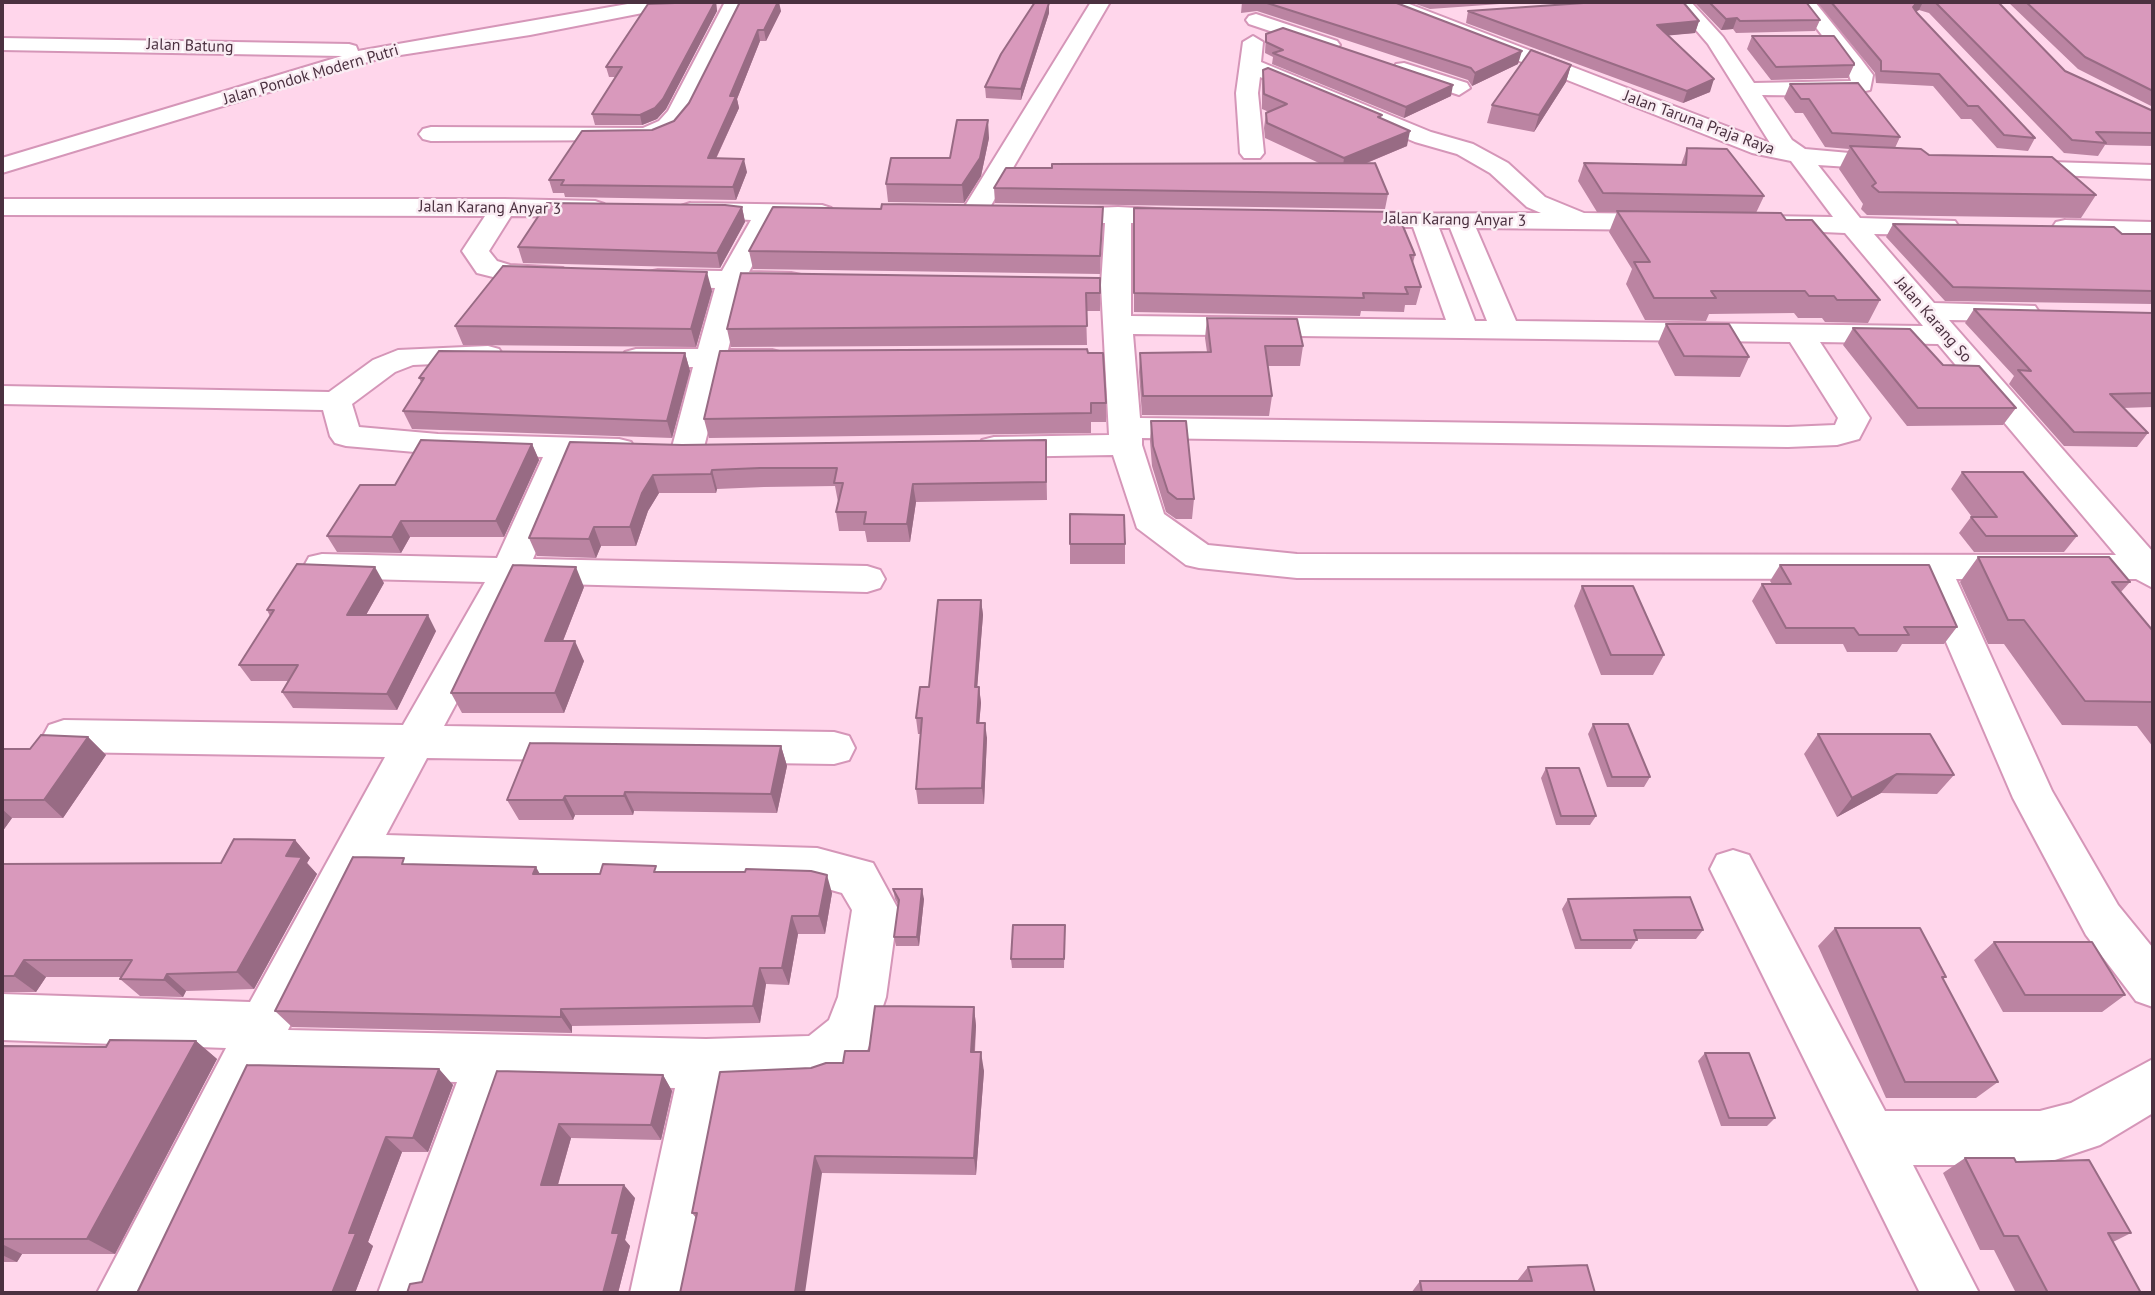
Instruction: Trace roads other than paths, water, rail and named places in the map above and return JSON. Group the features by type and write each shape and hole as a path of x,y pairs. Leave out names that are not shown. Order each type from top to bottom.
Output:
{"street":[{"name":"Jalan Pondok Modern Putri","path":"2,166 378,52 544,27 668,2"},
{"path":"431,134 647,135 667,126 678,114 734,2"},
{"path":"973,214 1100,2"},
{"name":"Jalan Taruna Praja Raya","path":"1387,2 1760,148 1799,156 1913,164"},
{"path":"1681,2 1716,41 1783,145 1799,156"},
{"path":"1694,2 1736,40 1760,88 1798,147 1799,156"},
{"path":"1760,88 1841,89 1862,85 1862,75 1805,2"},
{"path":"1252,153 1247,93 1254,11 1345,50"},
{"path":"1425,18 1467,15"},
{"path":"1807,40 1833,40"},
{"name":"Jalan Batung","path":"2,44 378,52"},
{"path":"1383,62 1459,88"},
{"path":"1249,65 1423,137 1465,149 1499,168 1536,202 1584,221"},
{"path":"2044,150 2063,170"},
{"name":"Jalan Karang So","path":"1799,156 1852,225 2150,571"},
{"path":"1995,167 2153,172"},
{"name":"Jalan Karang Anyar 3","path":"2,207 504,207 615,210"},
{"path":"504,207 475,251 487,267 509,273 576,275"},
{"path":"670,211 849,213"},
{"path":"336,401 346,436 438,444 676,451 711,359 732,280 767,213"},
{"path":"946,214 1000,215"},
{"path":"1026,215 1210,217"},
{"path":"1118,215 1101,284 1118,325 1106,357 1125,437 1149,520 1199,556 1297,566 1933,567 2150,571"},
{"name":"Jalan Karang Anyar 3","path":"1328,218 1691,223"},
{"path":"1423,220 1464,329"},
{"path":"1460,221 1505,331"},
{"path":"1745,224 1975,227"},
{"path":"2043,228 2153,230"},
{"path":"628,277 814,281"},
{"path":"1925,311 2046,313"},
{"path":"1118,325 1946,335"},
{"path":"961,447 1125,437 1788,437 1848,432 1854,418 1799,333"},
{"path":"2,395 336,401 384,366 409,356 516,356"},
{"path":"613,357 807,358"},
{"path":"126,1293 353,853 510,570 563,448"},
{"path":"310,566 867,579"},
{"path":"1933,567 2034,798 2102,920 2153,985"},
{"path":"64,736 834,748"},
{"path":"2,1017 491,1059 706,1065 818,1060 848,1036 862,997 875,909 857,877 817,867 353,853"},
{"path":"1733,869 1950,1293"},
{"path":"407,1293 491,1059"},
{"path":"659,1293 706,1065"},
{"path":"1871,1138 2040,1138 2081,1126 2153,1084"}]}
